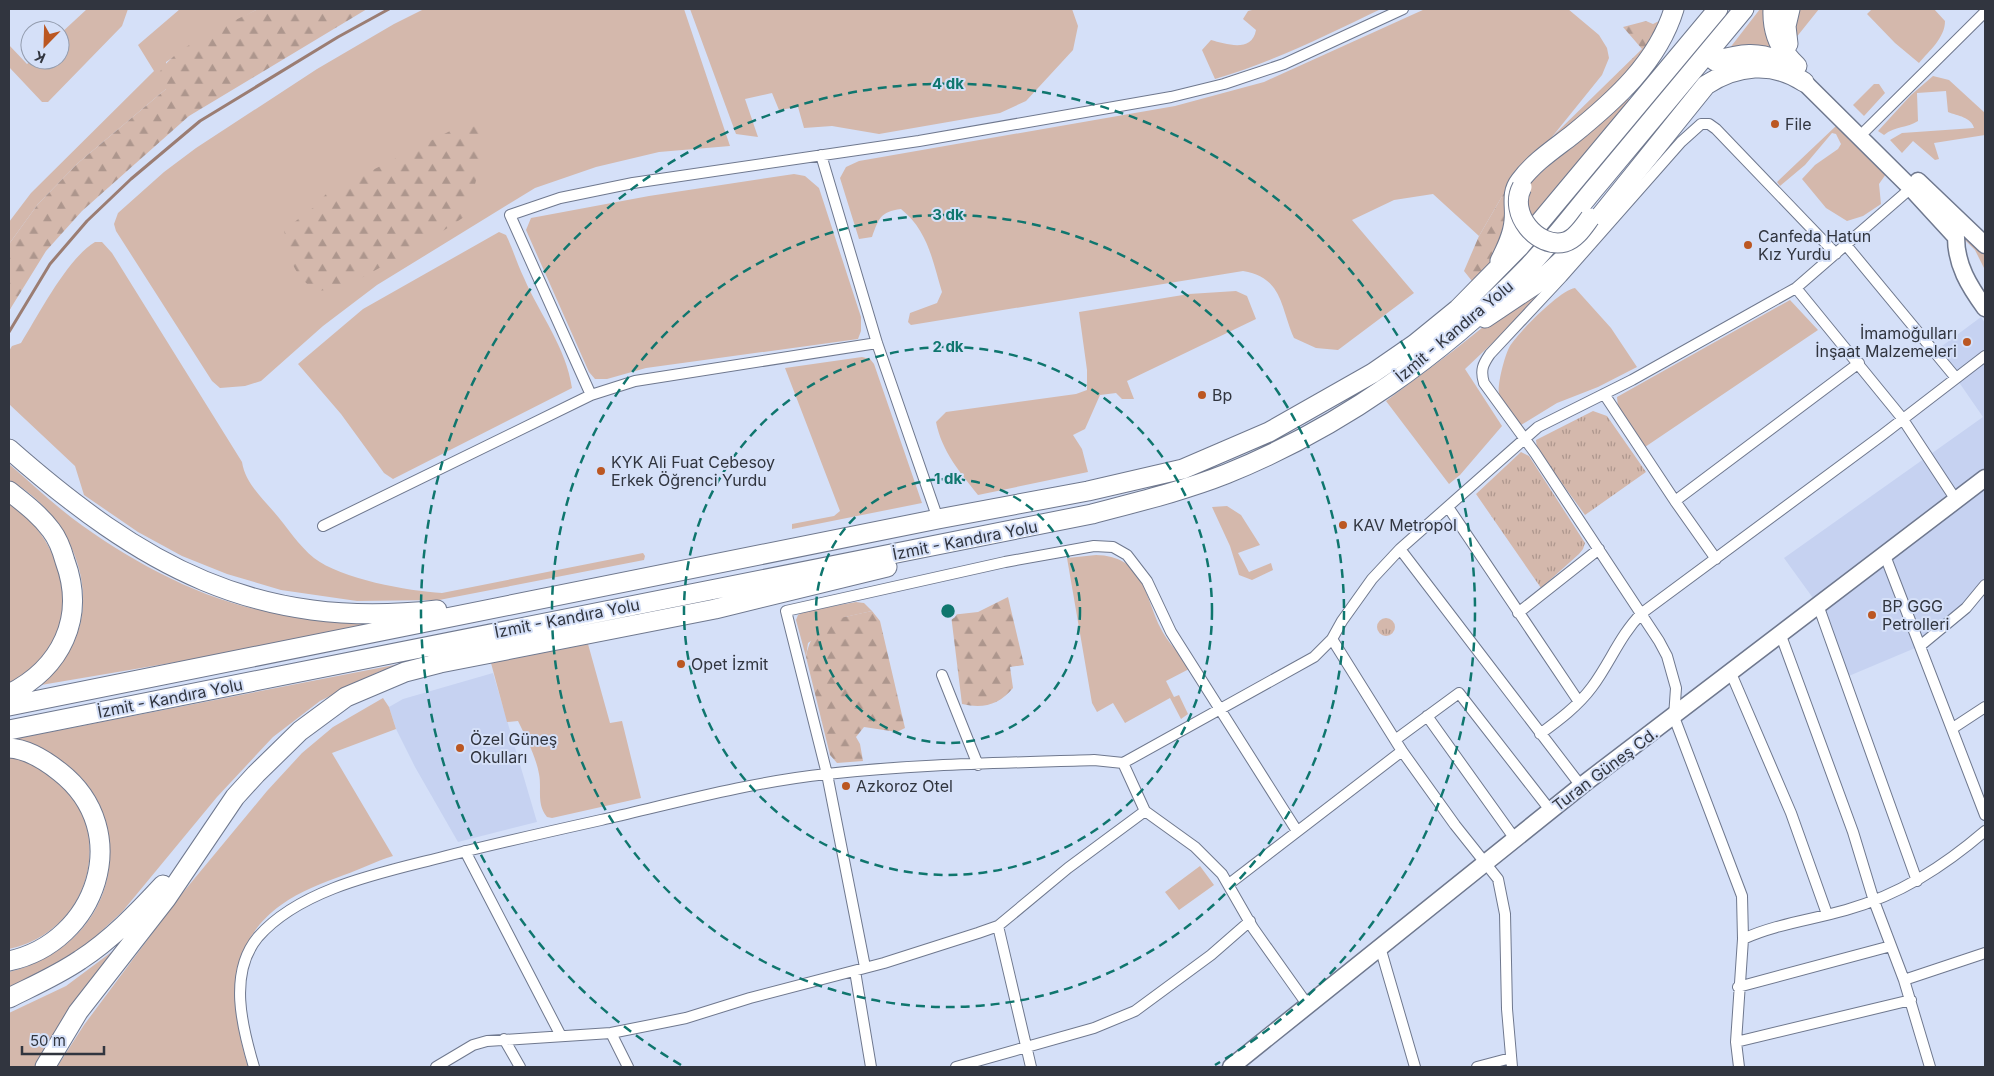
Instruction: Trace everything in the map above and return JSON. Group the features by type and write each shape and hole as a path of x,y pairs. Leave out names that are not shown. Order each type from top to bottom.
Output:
{"highway":[{"path":"1494,272 1506,248 1514,224 1513,196 1519,183 1531,168 1587,122 1634,78 1659,43 1674,9"},
{"path":"1676,41 1686,9"},
{"path":"1701,9 1676,41 1618,104 1536,171 1522,187 1518,193 1517,205 1522,221 1529,228 1554,243 1566,242 1574,237 1756,9"},
{"name":"İzmit - Kandıra Yolu","path":"9,706 938,519 1088,491 1183,469 1269,432 1373,373 1415,344 1458,309 1520,246 1718,9"},
{"name":"İzmit - Kandıra Yolu","path":"9,730 1057,522 1160,496 1262,458 1351,410 1383,390 1457,332 1530,266 1744,9"},
{"path":"1773,9 1779,43 1790,60 1807,79"},
{"path":"1790,9 1786,26 1788,43 1807,79"},
{"path":"1715,61 1749,53 1763,55 1784,64 1807,79"},
{"path":"1457,332 1508,304 1539,282 1573,250 1706,85 1719,77 1749,68 1786,71 1807,79"},
{"path":"9,449 84,511 136,547 163,563 215,587 264,602 331,612 374,615 444,609 543,592 582,592"},
{"path":"9,491 30,508 52,531 68,567 74,606 70,625 54,657 29,684 9,694"},
{"path":"45,1067 78,1012 166,899 235,797 300,731 346,697 405,672 760,599 1057,522"},
{"path":"9,748 33,755 48,762 67,777 82,794 92,812 101,849 99,868 83,912 68,931 49,946 25,958 9,961"},
{"path":"9,998 81,960 139,911 203,842"}],"main road":[{"path":"1807,79 1866,131 1985,244"},
{"path":"1807,79 1956,237 1956,250 1968,285 1985,308"},
{"name":"Turan Güneş Cd.","path":"1231,1067 1308,1007 1550,810 1674,717 1730,671 1884,553 1985,478"}],"street":[{"path":"591,395 510,215 534,206 596,190 919,140 1171,97 1224,84 1284,64 1403,9"},
{"path":"1866,131 1985,12"},
{"path":"1739,1067 1736,1042 1738,987 1743,939 1742,896 1674,717 1676,688 1673,674 1659,641 1642,613 1524,438 1484,383 1481,373 1483,364 1682,142 1701,124 1709,124 1716,129 1836,254"},
{"path":"821,155 877,343 938,519"},
{"path":"254,1067 244,1025 240,986 244,962 256,939 279,916 315,897 369,876 465,851 688,800 826,774 1094,760 1123,764 1314,657 1332,639 1342,621 1372,579 1400,549 1538,427 1698,345 1796,288 1911,188"},
{"path":"1846,245 1956,378"},
{"path":"1796,288 1902,418 1956,500"},
{"path":"323,526 591,395 635,381 877,343"},
{"path":"1540,734 1579,702 1592,687 1623,634 1642,613 1985,356"},
{"path":"1675,501 1859,363"},
{"path":"1604,394 1675,501 1716,558"},
{"path":"1448,508 1579,702"},
{"path":"865,967 826,774 786,612 1005,562 1094,546 1113,547 1127,555 1147,581 1172,632 1297,831"},
{"path":"1400,549 1581,786"},
{"path":"1518,613 1599,549"},
{"path":"1884,553 1953,728 1985,816"},
{"path":"1920,646 1966,608 1985,585"},
{"path":"1818,605 1916,881"},
{"path":"1780,633 1853,832 1874,901 1904,980 1930,1067"},
{"path":"1332,639 1395,740 1455,825 1498,879 1505,914 1507,1009 1512,1063 1477,1067"},
{"path":"1730,671 1792,813 1827,914"},
{"path":"942,675 978,765"},
{"path":"1395,740 1459,693 1550,810"},
{"path":"1953,728 1985,707"},
{"path":"1427,716 1515,839"},
{"path":"1229,884 1402,750"},
{"path":"1123,764 1145,811 1195,847 1229,884 1250,921 1308,1007"},
{"path":"436,1067 473,1045 504,1039 611,1033 686,1018 930,949 998,926 1068,868 1145,811"},
{"path":"1743,939 1765,929 1874,901 1916,881 1955,857 1985,832"},
{"path":"465,851 561,1036"},
{"path":"956,1067 1094,1028 1134,1011 1211,955 1250,921"},
{"path":"998,926 1031,1067"},
{"path":"1738,987 1892,946"},
{"path":"1380,947 1415,1067"},
{"path":"1904,980 1985,953"},
{"path":"854,971 871,1067"},
{"path":"1736,1042 1910,1000"},
{"path":"611,1033 628,1067"},
{"path":"504,1039 520,1067"}],"shaded area":[{"path":"1981,317 1985,323 1985,585 1920,646 1844,678 1818,605 1784,558 1983,417 1956,378 1934,352"},
{"name":"Özel Güneş Okulları","path":"493,673 537,822 458,842 415,767 396,729 389,707 403,699"}],"green space":[{"path":"87,9 128,9 122,26 48,102 42,102 9,67 9,45 20,57 20,70 70,70 70,25"},
{"path":"180,9 258,9 197,42 166,62 166,89 78,163 38,204 9,244 9,222 31,193 154,71 138,45"},
{"path":"258,9 367,9 189,116 82,211 46,251 9,311 9,244 38,204 78,163 166,89 159,73 178,53 218,28"},
{"path":"424,9 684,9 730,146 659,152 596,167 535,188 377,285 323,326 261,381 245,386 220,388 212,381 116,231 114,224 118,213 164,172 196,148 317,69 394,24"},
{"path":"690,9 1072,9 1078,26 1073,50 1026,101 1000,113 879,134 832,126 804,128 798,107 779,110 772,93 745,99 758,137 736,134"},
{"path":"1256,9 1381,9 1279,56 1215,79 1202,50 1211,40 1231,45 1249,42 1254,37 1256,30 1243,19 1248,11"},
{"path":"1425,9 1568,9 1599,35 1607,48 1609,58 1602,75 1531,163 1519,167 1479,236 1433,194 1394,200 1352,220 1414,293 1338,350 1316,348 1294,338 1278,295 1273,287 1266,280 1243,271 911,325 908,322 910,313 937,303 942,292 932,257 923,236 901,209 884,214 872,237 859,239 840,178 846,167 859,161 1175,106 1264,82"},
{"path":"1760,9 1769,9 1809,79 1985,247 1985,270 1975,250 1806,81 1726,53"},
{"path":"1782,9 1819,9 1795,39"},
{"path":"1872,9 1934,9 1945,21 1944,27 1936,44 1919,63 1895,43 1867,14"},
{"path":"1667,17 1655,48 1525,173 1504,248 1476,286 1464,271 1479,236 1519,167 1531,163 1555,134 1642,49 1623,27 1646,21 1653,24"},
{"path":"1933,76 1949,80 1985,113 1985,135 1934,143 1939,159 1935,160 1913,141 1902,153 1890,140 1902,133 1974,128 1967,119 1948,112 1946,91 1917,93 1918,121 1892,130 1884,135 1878,131 1911,95"},
{"path":"1874,84 1879,84 1885,93 1864,116 1853,105"},
{"path":"1627,98 1633,103 1531,226 1522,196 1529,183"},
{"path":"462,125 480,127 480,165 467,215 425,243 341,289 315,291 307,284 296,271 293,264 284,230 314,207 327,193"},
{"path":"1837,125 1886,174 1879,184 1881,204 1863,216 1847,221 1826,208 1802,179 1815,165 1838,149 1841,144 1836,134 1832,133 1805,165 1780,186 1777,182"},
{"path":"794,174 805,176 819,188 861,317 861,331 858,339 646,368 607,379 595,379 589,372 526,230 531,218 649,196"},
{"path":"499,232 506,235 530,292 558,345 569,373 572,388 393,479 384,473 341,414 298,364 363,309"},
{"path":"95,242 102,242 112,253 242,462 246,476 254,489 303,548 314,558 326,565 357,578 375,583 411,590 442,593 643,553 645,556 644,560 439,600 357,601 281,590 227,574 182,556 138,532 84,495 75,466 9,404 9,351 12,346 21,343 54,288 74,261"},
{"path":"1577,252 1502,334 1465,369 1502,426 1460,475 1449,484 1386,401 1453,351"},
{"path":"1575,288 1611,328 1637,367 1598,387 1557,403 1521,425 1505,406 1499,394 1500,377 1508,350 1522,331 1540,313 1568,290"},
{"path":"1236,291 1247,296 1256,319 1127,381 1134,399 1122,399 1116,393 1100,395 1085,429 1073,435 1082,449 1088,472 978,495 958,470 947,452 936,422 946,412 1076,394 1087,390 1087,370 1079,312 1189,294"},
{"path":"1790,300 1818,330 1645,447 1618,408 1617,397"},
{"path":"862,357 870,359 874,364 922,503 792,529 792,524 834,516 840,511 785,368"},
{"path":"1593,411 1607,416 1646,472 1585,515 1537,449 1536,440"},
{"path":"1521,452 1529,456 1585,543 1579,554 1541,588 1476,494"},
{"path":"9,464 64,512 96,535 147,566 201,592 258,610 301,617 401,620 318,638 41,685 58,667 72,646 80,623 83,599 80,575 73,551 62,530 47,510 29,493 9,480"},
{"path":"9,501 28,518 43,538 55,559 61,581 63,604 59,627 50,649 32,673 9,687"},
{"path":"1227,506 1241,515 1260,545 1238,553 1249,572 1271,563 1273,570 1252,580 1239,575 1230,546 1212,507"},
{"path":"1096,555 1111,557 1123,562 1132,569 1145,589 1163,633 1191,668 1166,681 1174,697 1179,695 1188,714 1181,719 1170,698 1125,723 1113,703 1097,712 1092,703 1067,558"},
{"path":"1008,597 1024,665 1010,667 1013,688 996,702 984,706 962,704 951,615 978,612"},
{"path":"856,602 864,603 872,611 845,617 808,643 806,657 796,620 798,615 806,611"},
{"path":"872,611 880,621 905,728 897,732 864,727 856,737 860,744 863,761 837,763 830,755 806,657 814,635 821,628 839,619"},
{"path":"1386,618 1392,621 1395,627 1392,633 1386,636 1380,633 1377,627 1380,621"},
{"path":"588,644 610,723 622,721 641,798 552,818 547,817 542,807 540,796 538,767 518,721 507,722 491,663"},
{"path":"430,658 378,672 320,701 273,737 217,797 122,912 84,947 55,967 9,989 9,972 31,965 52,954 70,941 85,926 97,907 105,887 109,864 109,840 101,807 95,795 74,771 44,752 9,740"},
{"path":"383,698 389,707 396,729 332,753 393,856 320,884 296,896 281,905 263,921 250,939 241,958 236,1000 242,1045 248,1067 57,1067 84,1025 180,896 267,791 302,753 333,727"},
{"path":"9,756 45,770 70,792 85,821 90,852 84,883 69,912 44,935 9,949"},
{"path":"1200,866 1214,885 1179,910 1165,892"},
{"path":"117,948 63,1019 35,1067 9,1067 9,1013 66,986"}],"waterway":[{"path":"9,332 50,264 87,221 131,179 200,121 338,37 389,9"}],"place":[{"name":"File","path":"1775,124"},
{"name":"Canfeda Hatun Kız Yurdu","path":"1748,245"},
{"name":"İmamoğulları İnşaat Malzemeleri","path":"1967,342"},
{"name":"Bp","path":"1202,395"},
{"name":"KYK Ali Fuat Cebesoy Erkek Öğrenci Yurdu","path":"601,471"},
{"name":"KAV Metropol","path":"1343,525"},
{"name":"BP GGG Petrolleri","path":"1872,615"},
{"name":"Opet İzmit","path":"681,664"},
{"name":"Özel Güneş Okulları","path":"460,748"},
{"name":"Azkoroz Otel","path":"846,786"}]}
